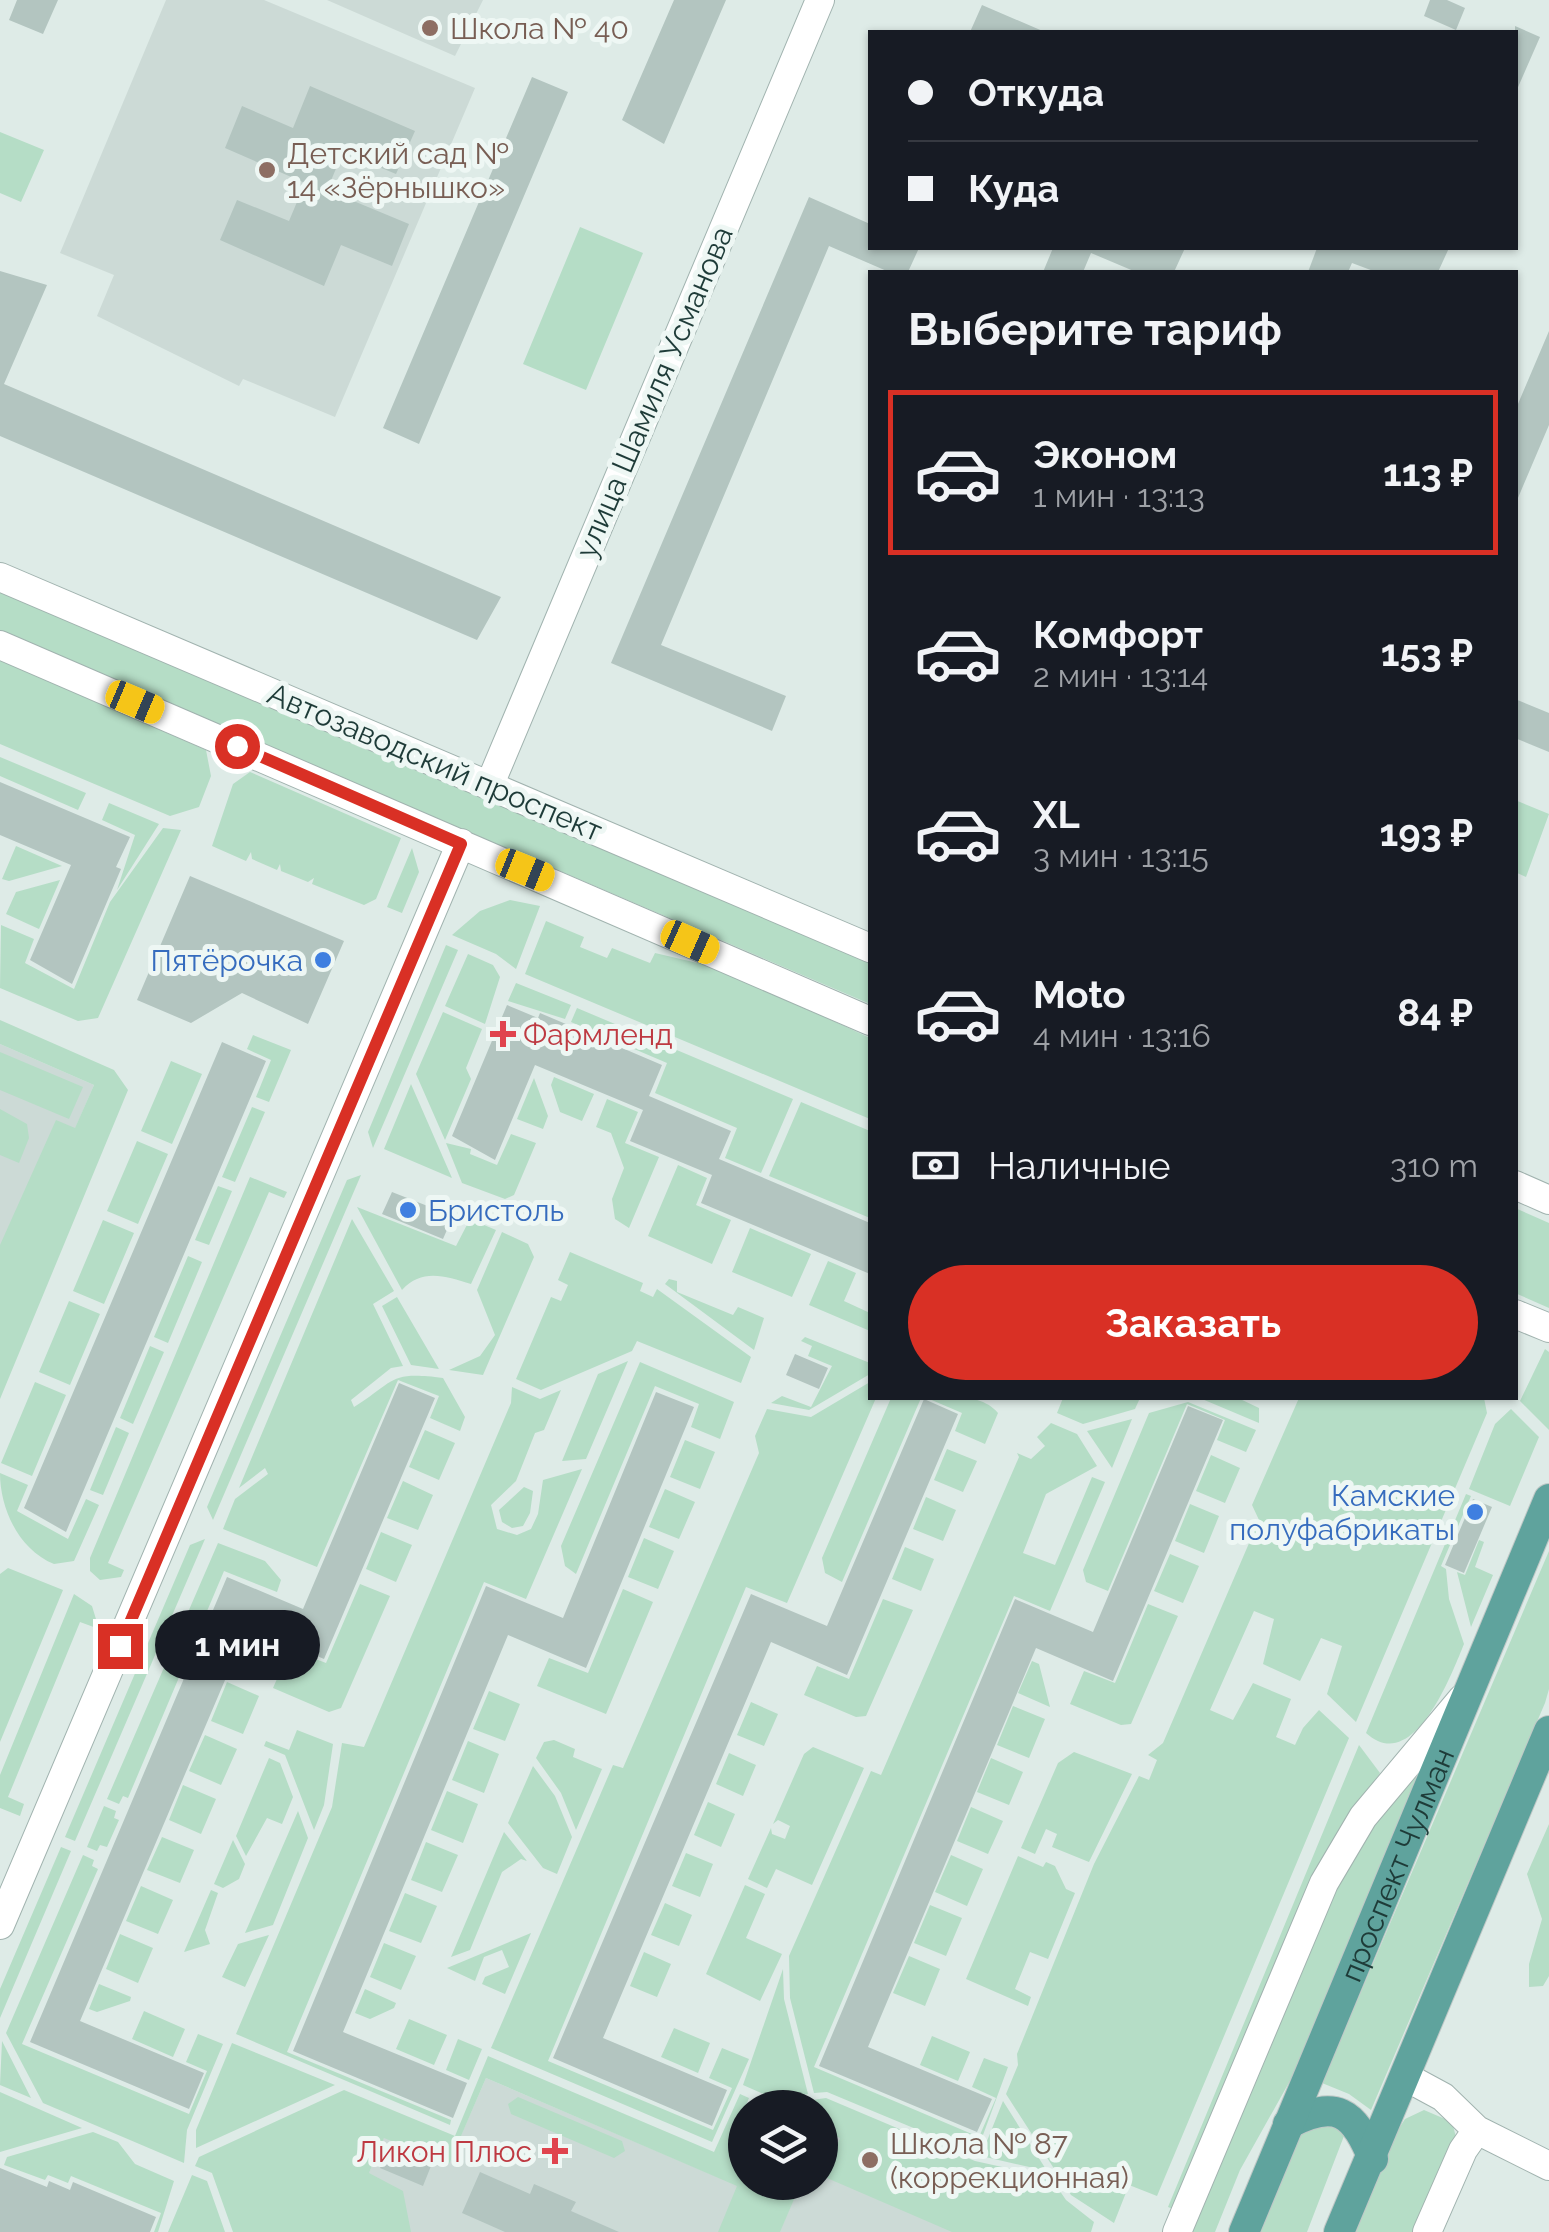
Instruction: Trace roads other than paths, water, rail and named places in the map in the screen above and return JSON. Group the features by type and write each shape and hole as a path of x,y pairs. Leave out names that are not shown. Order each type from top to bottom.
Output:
{"main road":[{"name":"проспект Чулман","path":"1244,2232 1549,1498"},
{"path":"1339,2232 1549,1731"},
{"path":"1288,2124 1312,2111 1336,2111 1353,2120 1372,2159"}],"street":[{"name":"улица Шамиля Усманова","path":"490,784 820,0"},
{"name":"Автозаводский проспект","path":"0,577 868,947"},
{"name":"Автозаводский проспект","path":"0,644 868,1021"},
{"path":"0,1925 461,844"},
{"path":"1518,1186 1549,1200"},
{"path":"1518,1315 1549,1328"},
{"path":"1176,2232 1324,1883 1363,1818 1473,1686"},
{"path":"1406,2077 1442,2096 1477,2130 1549,2166"},
{"path":"1426,2232 1463,2150 1477,2130"}],"place":[{"name":"Школа № 40","path":"430,28"},
{"name":"Детский сад № 14 «Зёрнышко»","path":"267,170"},
{"name":"Пятёрочка","path":"323,960"},
{"name":"Фармленд","path":"503,1034"},
{"name":"Бристоль","path":"408,1210"},
{"name":"Камские полуфабрикаты","path":"1475,1512"},
{"name":"Ликон Плюс","path":"555,2151"},
{"name":"Школа № 87 (коррекционная)","path":"870,2160"}]}
